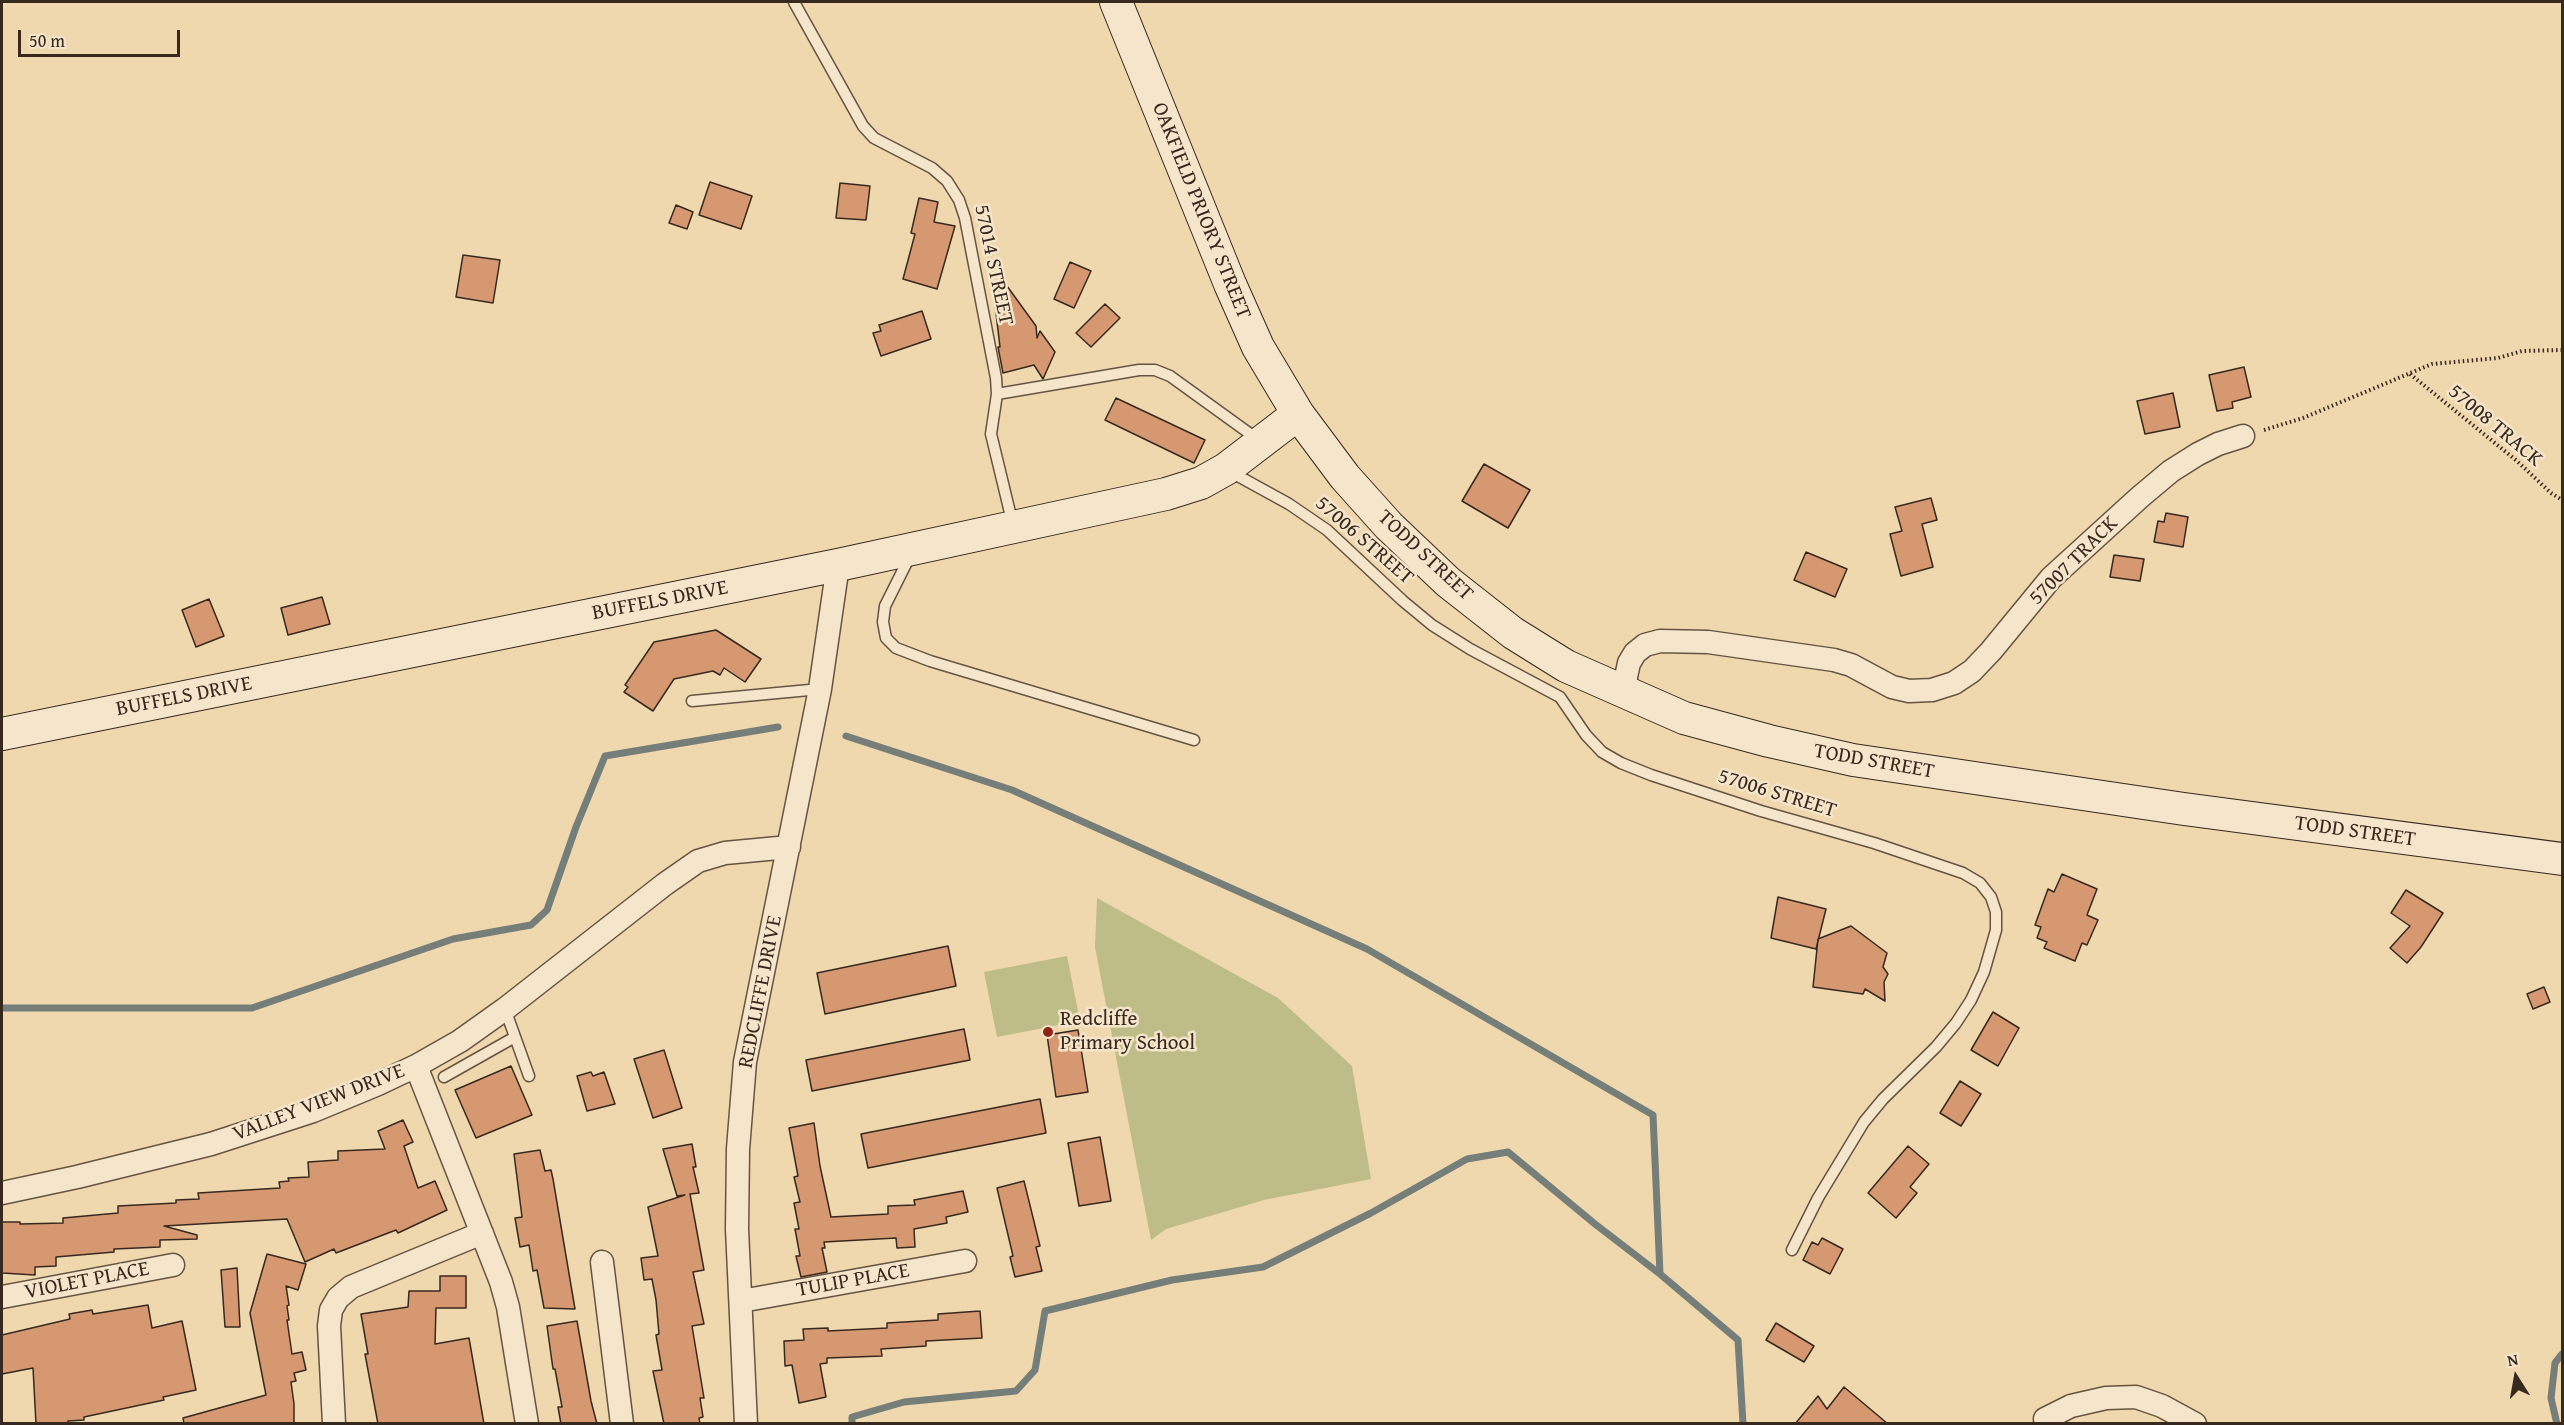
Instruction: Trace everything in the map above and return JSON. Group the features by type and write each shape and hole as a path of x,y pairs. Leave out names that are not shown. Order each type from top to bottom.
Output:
{"street":[{"name":"OAKFIELD PRIORY STREET","path":"1116,2 1230,284 1258,347 1298,414"},
{"name":"BUFFELS DRIVE","path":"2,734 838,565 1166,494 1201,483 1226,469 1298,414"},
{"name":"TODD STREET","path":"1298,414 1352,485 1389,526 1448,582 1513,633 1566,666 1684,718 1769,741 1853,760 2184,809 2562,859"},
{"name":"57007 TRACK","path":"1626,694 1627,670 1635,653 1645,645 1660,641 1708,642 1834,660 1851,665 1892,687 1909,692 1932,690 1954,683 1972,671 1991,651 2051,578 2140,497 2171,471 2198,454 2218,444 2243,436"},
{"name":"REDCLIFFE DRIVE","path":"747,1424 737,1229 738,1149 745,1062 820,689 838,565"},
{"name":"VALLEY VIEW DRIVE","path":"2,1193 211,1144 313,1111 416,1066 460,1041 505,1009 664,884 698,861 725,852 789,847"},
{"path":"416,1066 497,1268 508,1307 527,1424"},
{"path":"334,1424 329,1326 331,1310 338,1298 351,1287 482,1233"},
{"name":"TULIP PLACE","path":"741,1301 965,1261"},
{"path":"602,1262 622,1424"},
{"name":"VIOLET PLACE","path":"2,1297 173,1264"},
{"path":"2045,1419 2071,1406 2106,1398 2136,1397 2162,1406 2195,1424"}],"lane":[{"name":"57014 STREET","path":"794,2 863,126 874,138 932,168 947,181 959,200 965,218 992,353 997,394 991,434 1013,528"},
{"path":"997,394 1139,370 1155,370 1170,376 1261,442"},
{"name":"57006 STREET","path":"1226,469 1289,504 1327,530 1432,625 1470,649 1560,697 1586,735 1602,752 1651,775 1761,811 1874,843 1963,873 1980,883 1991,897 1996,912 1996,930 1984,972 1971,1000 1936,1047 1883,1099 1864,1122 1818,1198 1792,1250"},
{"path":"914,549 885,606 883,622 886,638 896,648 930,661 1194,740"},
{"path":"692,701 820,689"},
{"path":"505,1009 529,1076"},
{"path":"444,1077 515,1037"}],"path":[{"path":"2243,436 2303,418 2432,364 2498,358 2522,351 2562,350"},
{"name":"57008 TRACK","path":"2410,374 2562,500"}],"shaded area":[{"path":"1097,898 1278,998 1352,1066 1371,1179 1264,1200 1166,1229 1151,1240 1095,947"},
{"path":"1067,956 1080,1021 997,1037 984,972"}],"building":[{"path":"710,182 752,196 741,229 699,215"},
{"path":"840,183 870,186 866,220 836,218"},
{"path":"919,198 938,202 934,222 955,226 937,289 903,279 915,234 911,233"},
{"path":"676,205 693,212 687,229 669,223"},
{"path":"463,255 500,260 493,303 456,297"},
{"path":"1070,262 1091,271 1074,308 1054,299"},
{"path":"1007,286 1036,326 1037,338 1040,331 1055,352 1043,379 1034,365 1003,373 998,347 1000,347 993,288"},
{"path":"1105,304 1120,318 1091,347 1076,333"},
{"path":"922,311 931,339 881,356 873,333 881,331 879,325"},
{"path":"2244,367 2251,397 2232,402 2233,408 2217,411 2209,375"},
{"path":"2173,393 2180,427 2145,434 2137,401"},
{"path":"1116,398 1205,440 1194,463 1105,420"},
{"path":"1484,464 1530,490 1508,528 1462,501"},
{"path":"1931,498 1937,520 1922,524 1933,567 1901,576 1890,534 1902,531 1895,507"},
{"path":"2166,513 2188,517 2183,547 2154,542 2158,521 2164,522"},
{"path":"1806,552 1847,569 1835,597 1794,580"},
{"path":"2114,555 2144,559 2140,581 2110,577"},
{"path":"322,597 330,624 288,635 281,608"},
{"path":"209,599 224,636 196,647 182,610"},
{"path":"716,630 761,659 745,682 724,668 720,675 713,671 674,679 653,711 624,692 628,687 625,685 654,642"},
{"path":"2062,874 2097,889 2087,915 2098,920 2087,945 2082,943 2075,961 2044,948 2047,942 2037,938 2041,927 2035,925 2048,889 2054,892"},
{"path":"2406,890 2443,913 2421,947 2407,963 2390,948 2410,926 2391,913"},
{"path":"1778,897 1826,909 1816,949 1771,938"},
{"path":"1851,926 1887,953 1883,967 1888,974 1884,982 1885,1001 1865,989 1863,994 1813,987 1818,939"},
{"path":"948,946 956,986 825,1014 817,973"},
{"path":"2544,987 2550,1002 2533,1009 2527,994"},
{"path":"1993,1012 2019,1028 1998,1066 1971,1050"},
{"path":"964,1029 970,1060 812,1091 806,1060"},
{"path":"1078,1030 1088,1092 1056,1097 1047,1035"},
{"path":"664,1050 682,1108 653,1118 634,1059"},
{"path":"511,1066 532,1115 476,1138 455,1090"},
{"path":"591,1072 593,1076 604,1072 615,1104 587,1111 577,1076"},
{"path":"1960,1081 1981,1094 1961,1126 1940,1113"},
{"path":"1040,1099 1046,1133 868,1168 861,1134"},
{"path":"403,1120 413,1142 404,1146 418,1188 435,1181 447,1210 398,1233 396,1230 336,1253 334,1249 305,1262 287,1219 164,1226 197,1235 197,1239 160,1240 160,1247 114,1249 114,1252 56,1257 56,1266 35,1267 35,1275 2,1273 2,1222 63,1223 63,1218 118,1213 118,1206 176,1203 176,1200 199,1199 198,1193 280,1188 279,1182 289,1181 288,1178 309,1177 308,1162 338,1160 338,1151 385,1149 378,1131"},
{"path":"814,1123 831,1217 888,1214 888,1206 915,1205 914,1200 963,1191 968,1212 946,1217 947,1223 914,1229 915,1247 897,1248 896,1238 824,1242 825,1248 822,1248 827,1272 801,1277 796,1256 800,1256 795,1229 799,1229 794,1203 800,1202 794,1177 798,1176 789,1128"},
{"path":"1100,1137 1111,1201 1079,1206 1068,1143"},
{"path":"692,1144 696,1167 693,1167 699,1193 690,1194 704,1270 693,1272 704,1324 692,1326 704,1398 700,1398 703,1417 699,1418 700,1424 664,1424 653,1371 662,1370 656,1335 659,1334 656,1300 652,1279 644,1280 641,1258 658,1256 648,1207 685,1195 677,1196 663,1149"},
{"path":"1908,1146 1929,1164 1910,1187 1917,1193 1896,1218 1868,1193"},
{"path":"540,1150 545,1171 551,1170 553,1179 575,1309 544,1308 537,1270 533,1271 529,1245 520,1247 515,1218 522,1217 514,1154"},
{"path":"1024,1181 1040,1246 1036,1247 1042,1271 1015,1277 1010,1257 1013,1256 997,1188"},
{"path":"1822,1238 1843,1249 1830,1274 1803,1260 1812,1242 1818,1245"},
{"path":"267,1254 306,1264 298,1290 286,1286 289,1305 287,1306 289,1320 287,1320 292,1354 302,1352 306,1370 294,1373 296,1381 291,1382 294,1424 184,1424 183,1418 266,1395 250,1313"},
{"path":"237,1268 240,1327 225,1327 221,1270"},
{"path":"440,1276 466,1276 466,1308 436,1308 435,1344 469,1338 484,1424 378,1424 365,1354 368,1354 361,1314 408,1307 409,1291 440,1291"},
{"path":"148,1305 152,1328 182,1321 196,1390 163,1397 164,1400 84,1417 84,1420 68,1421 68,1424 36,1424 33,1368 2,1374 2,1335 70,1319 69,1314 92,1310 93,1314"},
{"path":"980,1311 982,1338 926,1341 926,1346 881,1349 882,1356 827,1358 827,1363 820,1364 826,1397 799,1403 792,1365 785,1366 784,1341 804,1340 803,1329 828,1328 828,1331 887,1328 887,1323 938,1320 938,1314"},
{"path":"577,1321 597,1424 561,1424 558,1407 562,1407 555,1369 553,1369 547,1326"},
{"path":"1776,1323 1814,1346 1804,1362 1766,1340"},
{"path":"1844,1387 1888,1424 1795,1424 1818,1396 1827,1409"}],"waterway":[{"path":"2,1008 252,1008 453,939 531,925 547,910 576,827 605,756 778,727"},
{"path":"846,736 1012,790 1367,949 1653,1115 1660,1274 1738,1340 1743,1424"},
{"path":"852,1424 852,1417 904,1402 1016,1391 1035,1370 1045,1311 1172,1280 1263,1267 1371,1213 1467,1159 1508,1152 1660,1274"},
{"path":"2557,1424 2551,1398 2555,1363 2562,1354"}],"place":[{"name":"Redcliffe Primary School","path":"1048,1032"}]}
